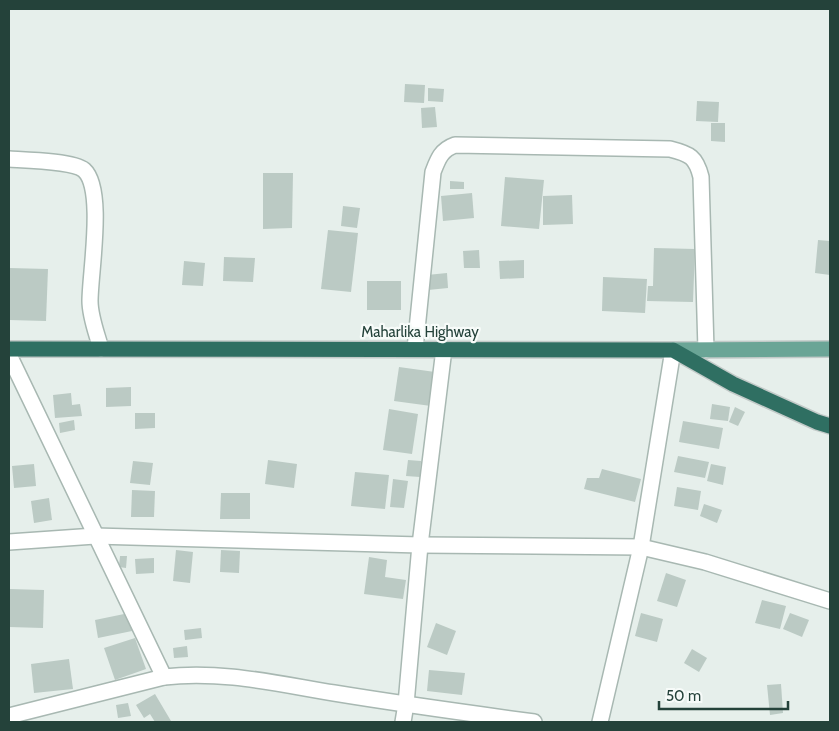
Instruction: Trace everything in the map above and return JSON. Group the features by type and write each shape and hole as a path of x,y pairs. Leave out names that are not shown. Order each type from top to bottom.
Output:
{"highway":[{"name":"Maharlika Highway","path":"9,349 673,350"},
{"path":"673,350 733,384 830,426"}],"main road":[{"name":"Maharlika Highway","path":"673,350 830,349"}],"street":[{"path":"415,349 433,172 438,158 445,149 455,145 670,149 686,152 697,162 701,177 706,350"},
{"path":"9,159 72,164 83,170 90,179 94,195 94,241 90,302 101,349"},
{"path":"403,722 420,545 444,349"},
{"path":"600,722 641,547 673,350"},
{"path":"9,356 164,677"},
{"path":"9,542 95,536 420,545 641,547 705,562 830,601"},
{"path":"9,716 164,677 189,674 232,677 534,722"}],"building":[{"path":"405,84 425,85 424,103 404,102"},
{"path":"428,88 444,89 443,102 428,101"},
{"path":"697,101 719,102 718,122 696,121"},
{"path":"435,107 437,127 422,128 421,108"},
{"path":"711,123 725,123 725,142 711,141"},
{"path":"263,173 293,173 292,228 263,229"},
{"path":"505,177 544,180 539,229 501,226"},
{"path":"450,181 464,182 464,189 450,189"},
{"path":"472,193 474,218 443,221 441,196"},
{"path":"572,195 573,224 543,225 543,196"},
{"path":"343,206 360,208 357,228 341,226"},
{"path":"328,230 358,233 351,292 321,289"},
{"path":"818,240 830,241 830,275 815,273"},
{"path":"654,248 695,249 693,302 647,301 648,286 653,286"},
{"path":"479,250 480,268 464,268 463,251"},
{"path":"224,257 255,258 253,282 223,281"},
{"path":"524,260 524,278 500,279 499,261"},
{"path":"184,261 205,263 203,286 182,285"},
{"path":"9,268 48,269 46,321 9,320"},
{"path":"447,273 448,288 428,290 427,275"},
{"path":"603,277 647,279 645,313 602,311"},
{"path":"367,281 401,281 401,310 367,310"},
{"path":"399,367 435,372 431,406 394,401"},
{"path":"131,387 131,406 106,407 106,388"},
{"path":"71,393 72,405 80,404 82,416 55,418 53,395"},
{"path":"712,404 730,407 728,421 710,419"},
{"path":"735,407 745,412 738,426 729,422"},
{"path":"389,409 418,414 412,454 383,450"},
{"path":"135,413 155,413 155,428 135,429"},
{"path":"74,420 75,430 60,433 59,423"},
{"path":"683,421 723,428 719,449 679,442"},
{"path":"678,456 709,462 705,478 674,472"},
{"path":"268,460 297,464 294,488 265,484"},
{"path":"408,460 421,461 420,477 406,476"},
{"path":"133,461 153,463 150,485 130,483"},
{"path":"34,464 36,486 14,488 12,466"},
{"path":"711,464 726,467 723,485 707,481"},
{"path":"602,469 641,479 635,502 584,489 587,478 599,478"},
{"path":"355,472 389,475 385,509 351,506"},
{"path":"393,479 408,481 404,508 390,507"},
{"path":"677,487 701,491 698,510 674,506"},
{"path":"132,490 155,491 154,517 131,517"},
{"path":"221,493 250,493 250,519 220,519"},
{"path":"49,498 52,520 34,523 31,501"},
{"path":"704,504 722,510 717,523 700,516"},
{"path":"176,550 193,552 190,583 173,581"},
{"path":"221,550 240,551 239,573 220,572"},
{"path":"120,556 127,556 126,568 119,567"},
{"path":"369,557 387,560 385,577 406,580 403,599 364,594"},
{"path":"154,558 154,573 136,574 135,559"},
{"path":"666,573 686,580 677,607 657,601"},
{"path":"9,589 44,590 43,628 9,627"},
{"path":"762,600 786,606 780,629 755,623"},
{"path":"129,613 132,631 98,638 95,620"},
{"path":"641,613 663,619 657,642 635,636"},
{"path":"790,613 809,620 802,637 783,629"},
{"path":"436,623 456,631 447,655 427,647"},
{"path":"201,628 202,638 185,640 184,630"},
{"path":"135,638 146,669 115,680 104,648"},
{"path":"187,646 188,657 174,658 173,648"},
{"path":"692,649 707,658 699,672 684,663"},
{"path":"69,659 73,689 34,693 31,664"},
{"path":"429,670 465,673 462,695 427,691"},
{"path":"781,684 783,713 770,715 767,685"},
{"path":"155,694 170,722 155,722 150,714 144,718 136,705"},
{"path":"128,703 131,716 118,718 116,705"}]}
